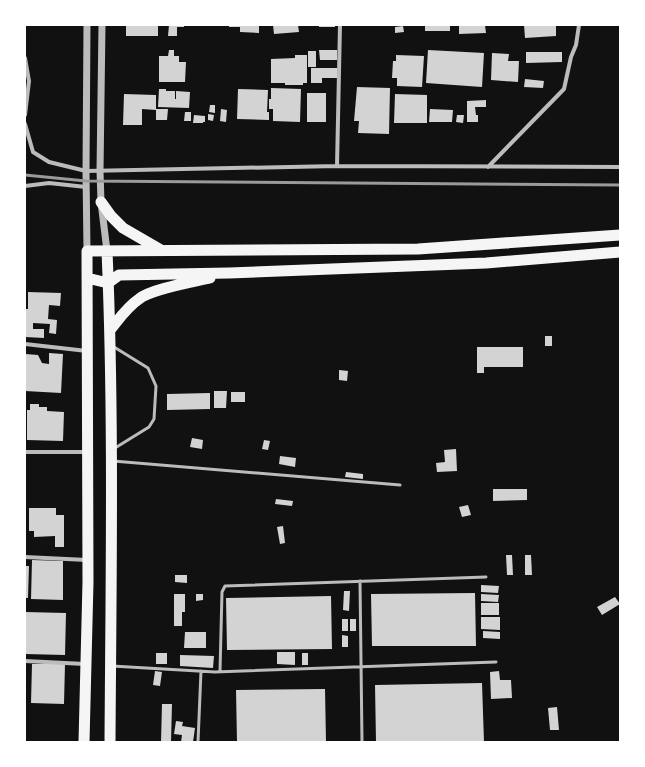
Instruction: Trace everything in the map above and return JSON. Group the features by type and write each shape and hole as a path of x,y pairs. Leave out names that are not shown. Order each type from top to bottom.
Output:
{"highway":[{"path":"101,202 120,226 162,250"},
{"path":"84,742 88,560 87,251 418,249 619,235"},
{"path":"107,251 110,330 111,455 110,742"},
{"path":"87,281 108,283 119,275 229,273 486,263 620,252"},
{"path":"110,330 128,308 140,298 151,293 229,273"}],"street":[{"path":"87,25 87,251"},
{"path":"102,25 100,171 101,202 107,251"},
{"path":"337,166 340,25"},
{"path":"488,167 564,89 571,57 576,45 578,25"},
{"path":"25,58 29,82 25,115"},
{"path":"25,124 33,152 49,162 86,171 337,166 620,166"},
{"path":"25,186 49,183 86,187"},
{"path":"25,344 87,351"},
{"path":"25,452 87,452"},
{"path":"25,557 88,560"},
{"path":"25,662 86,664"}],"lane":[{"path":"110,345 148,368 156,386 154,419 149,427 111,455"},
{"path":"111,455 400,485"},
{"path":"220,672 222,592 225,586 486,577"},
{"path":"360,581 362,742"},
{"path":"111,666 220,672 496,662"},
{"path":"198,742 201,671"}],"building":[{"path":"126,25 158,25 158,36 126,36"},
{"path":"169,25 184,25 184,27 177,27 177,36 168,36"},
{"path":"229,25 259,25 259,33 240,32 240,27 229,27"},
{"path":"273,25 298,25 299,32 274,34"},
{"path":"319,25 335,25 335,27 319,27"},
{"path":"425,25 450,25 450,31 425,31"},
{"path":"459,25 485,25 486,33 459,34"},
{"path":"524,25 556,25 556,36 525,38"},
{"path":"403,26 404,32 395,33 395,27"},
{"path":"169,50 174,50 174,56 179,56 179,62 186,62 185,82 159,82 159,56 168,56"},
{"path":"319,50 337,50 337,60 320,60"},
{"path":"428,50 484,53 482,87 426,83"},
{"path":"308,51 316,51 316,67 308,67"},
{"path":"526,52 562,52 562,62 526,63"},
{"path":"492,53 509,54 508,61 519,61 518,82 491,80"},
{"path":"295,55 307,55 307,83 303,83 303,85 285,85 285,83 271,83 271,59 295,58"},
{"path":"396,55 424,56 422,87 397,86 397,78 392,78 393,61 396,61"},
{"path":"311,68 337,68 337,78 322,78 322,83 311,83"},
{"path":"525,79 544,81 543,88 524,87"},
{"path":"357,87 390,88 389,134 358,133 359,121 354,121"},
{"path":"271,88 301,89 300,122 273,121 273,109 269,109"},
{"path":"159,89 175,91 175,99 176,91 190,92 189,108 158,107"},
{"path":"238,89 268,90 267,112 269,112 269,120 237,119"},
{"path":"307,93 326,93 326,122 307,122"},
{"path":"124,94 156,95 156,110 142,109 142,125 123,125"},
{"path":"395,94 427,95 427,123 394,123"},
{"path":"486,100 486,107 475,107 476,115 478,115 478,122 467,122 467,101"},
{"path":"210,105 215,105 215,113 209,112"},
{"path":"156,109 168,109 167,120 156,120"},
{"path":"221,109 227,110 226,122 220,121"},
{"path":"430,109 453,110 452,122 429,122"},
{"path":"185,112 191,112 191,121 184,121"},
{"path":"208,114 214,115 213,121 208,120"},
{"path":"194,115 205,116 205,122 193,123"},
{"path":"457,115 464,115 463,123 456,122"},
{"path":"28,292 61,293 60,306 49,305 48,319 57,320 56,334 49,333 50,324 33,323 33,329 44,329 44,338 25,337 25,309 28,309"},
{"path":"545,336 552,336 552,346 545,346"},
{"path":"477,347 523,347 523,367 484,367 484,373 477,373"},
{"path":"49,353 63,354 61,393 25,391 26,354 38,355 42,363 49,364"},
{"path":"339,370 348,371 347,381 339,380"},
{"path":"214,391 227,391 226,408 214,408"},
{"path":"231,392 245,392 245,402 231,402"},
{"path":"210,393 210,409 167,410 167,394"},
{"path":"30,404 39,404 39,407 47,407 47,411 64,412 63,441 27,440 27,410 30,410"},
{"path":"192,438 203,440 202,449 190,447"},
{"path":"264,440 270,441 268,450 262,449"},
{"path":"456,449 457,471 437,472 436,463 445,462 444,450"},
{"path":"280,456 296,458 295,467 279,464"},
{"path":"346,472 363,474 363,479 345,477"},
{"path":"493,489 527,489 527,500 493,501"},
{"path":"276,499 293,501 292,506 275,504"},
{"path":"468,505 471,515 462,517 459,507"},
{"path":"29,508 56,508 56,515 64,515 64,547 55,547 55,536 34,537 34,531 29,531"},
{"path":"283,526 285,543 280,544 277,527"},
{"path":"506,555 512,555 513,575 507,575"},
{"path":"525,555 531,555 532,575 525,575"},
{"path":"32,560 63,561 63,600 31,599"},
{"path":"25,566 29,566 28,598 25,598"},
{"path":"175,575 187,575 187,583 175,582"},
{"path":"481,585 499,586 498,593 481,592"},
{"path":"344,591 350,591 349,611 343,610"},
{"path":"475,593 476,646 372,646 371,594"},
{"path":"174,594 185,594 185,612 182,612 182,626 174,626"},
{"path":"196,594 203,594 203,600 196,601"},
{"path":"481,594 499,595 498,602 481,601"},
{"path":"331,596 332,649 227,650 226,598"},
{"path":"615,597 620,604 602,615 597,607"},
{"path":"481,603 499,603 499,615 481,615"},
{"path":"25,612 66,613 65,655 25,654"},
{"path":"481,617 500,617 500,630 481,629"},
{"path":"342,619 348,619 348,631 342,631"},
{"path":"350,619 356,619 356,631 350,631"},
{"path":"483,631 500,632 500,639 483,638"},
{"path":"185,632 206,632 206,648 184,648"},
{"path":"342,635 348,636 348,647 342,647"},
{"path":"277,652 295,652 295,665 277,664"},
{"path":"156,653 167,653 167,664 156,664"},
{"path":"302,653 308,653 308,665 302,665"},
{"path":"180,655 214,656 213,668 180,666"},
{"path":"32,664 65,664 64,704 31,703"},
{"path":"155,671 162,672 160,686 153,685"},
{"path":"499,671 500,680 511,680 512,698 491,699 490,672"},
{"path":"482,683 484,742 376,742 375,685"},
{"path":"325,689 326,742 237,742 236,690"},
{"path":"162,704 172,704 171,742 161,742"},
{"path":"557,707 559,730 550,730 548,708"},
{"path":"176,721 183,722 182,726 195,728 193,742 181,742 182,735 174,734"}],"railway":[{"path":"25,175 86,181 620,185"}]}
